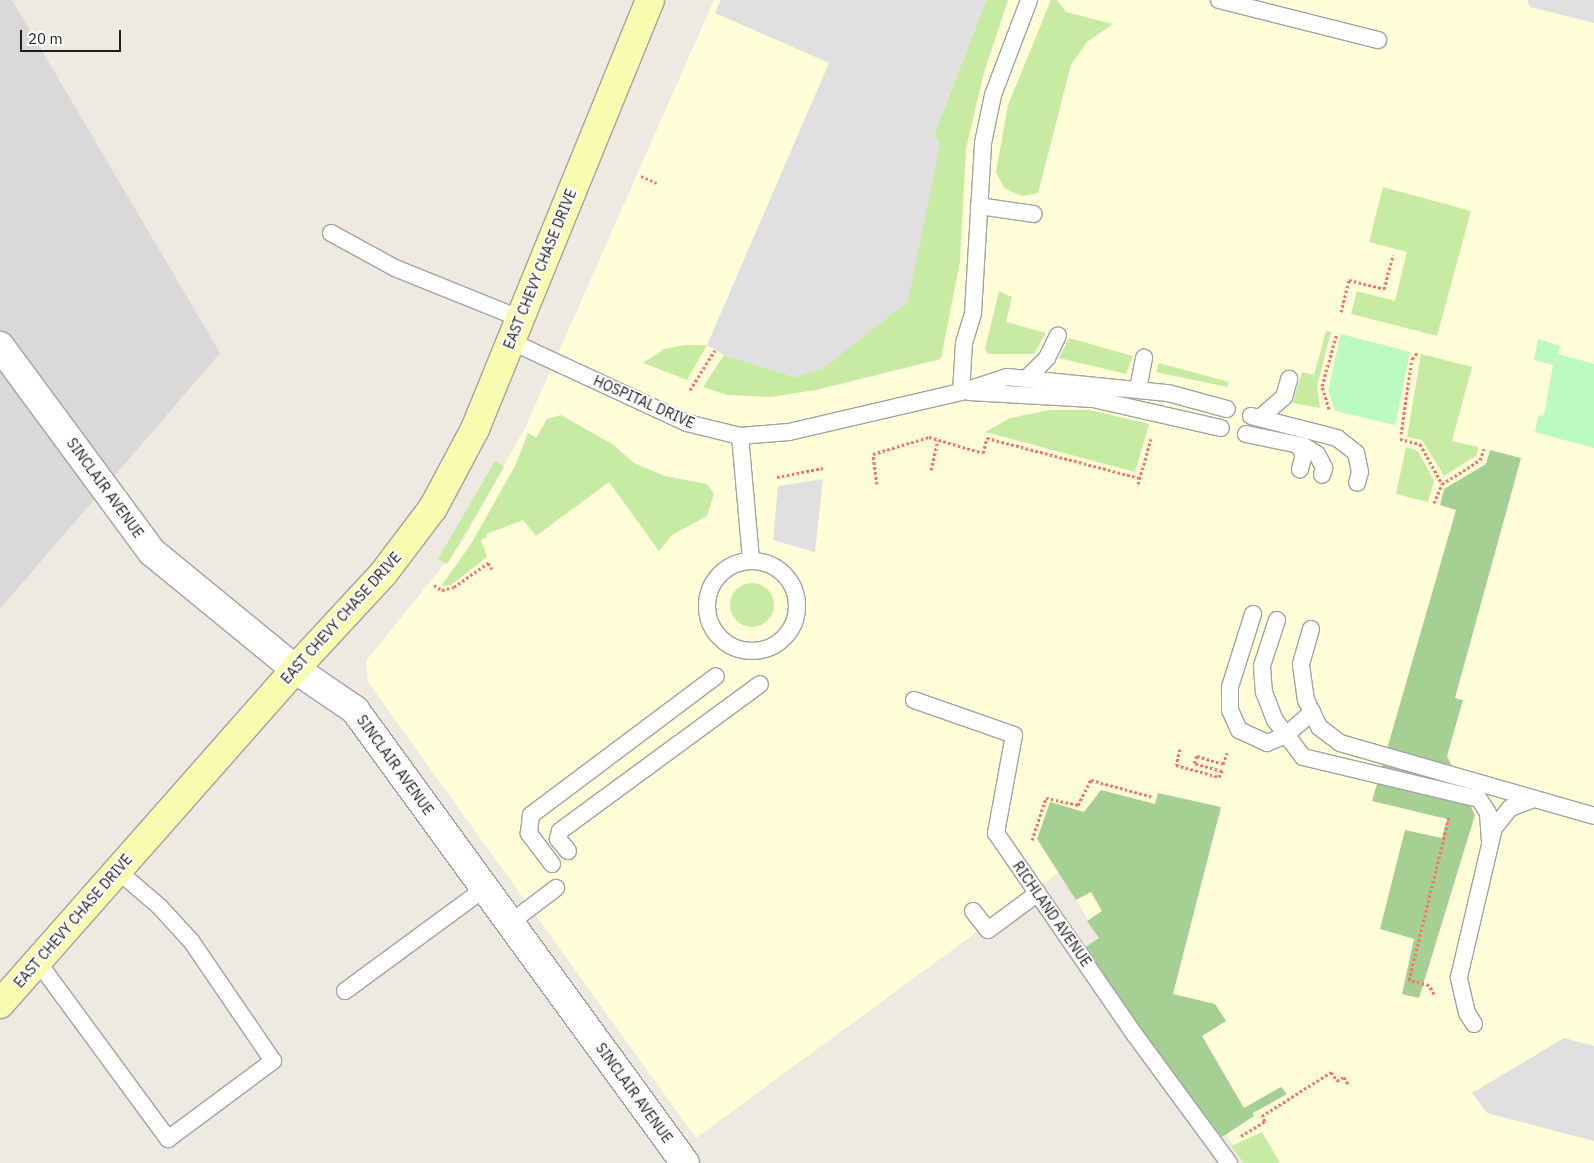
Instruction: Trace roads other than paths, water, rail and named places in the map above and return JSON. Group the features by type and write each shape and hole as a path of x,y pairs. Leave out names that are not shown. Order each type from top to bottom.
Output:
{"main road":[{"name":"EAST CHEVY CHASE DRIVE","path":"0,1004 295,669 383,574 432,508 475,429 650,0"}],"street":[{"name":"SINCLAIR AVENUE","path":"0,346 152,552 295,669 355,710 685,1163"}],"lane":[{"path":"961,392 964,343 973,313 983,144 993,95 1029,0"},
{"path":"1219,0 1378,40"},
{"path":"979,206 1033,214"},
{"name":"HOSPITAL DRIVE","path":"331,233 687,423 740,436 789,432 961,392"},
{"path":"1026,379 1047,358 1058,335"},
{"path":"1138,389 1144,358"},
{"path":"961,392 1006,377 1168,393 1227,409"},
{"path":"1289,379 1284,397 1256,416 1337,438 1356,454 1360,472 1356,483"},
{"path":"961,392 1094,399 1221,428"},
{"path":"1246,434 1298,445 1317,454 1324,468 1322,474"},
{"path":"740,436 751,560"},
{"path":"1298,445 1304,455 1300,468"},
{"path":"770,661 778,642 794,622 797,605 794,588 783,573 769,564 751,560 734,564 720,574 710,589 707,606 710,623 721,638 741,652 770,647 778,642"},
{"path":"1253,614 1230,687 1230,710 1239,730 1267,743 1286,735 1312,712"},
{"path":"1277,620 1262,666 1264,692 1275,720 1303,757 1375,772 1479,799 1488,813 1490,844"},
{"path":"1311,629 1301,665 1306,700 1319,727 1340,742 1594,816"},
{"path":"552,864 529,833 531,815 716,676"},
{"path":"568,852 558,839 560,831 760,684"},
{"name":"RICHLAND AVENUE","path":"914,700 1014,735 996,833 1224,1157"},
{"path":"1474,1024 1467,1013 1459,977 1494,828 1510,808 1534,799"},
{"path":"38,962 168,1139 273,1061 191,942 160,906 118,871"},
{"path":"345,991 485,888"},
{"path":"510,923 556,888"},
{"path":"973,911 988,930 1038,893"}]}
